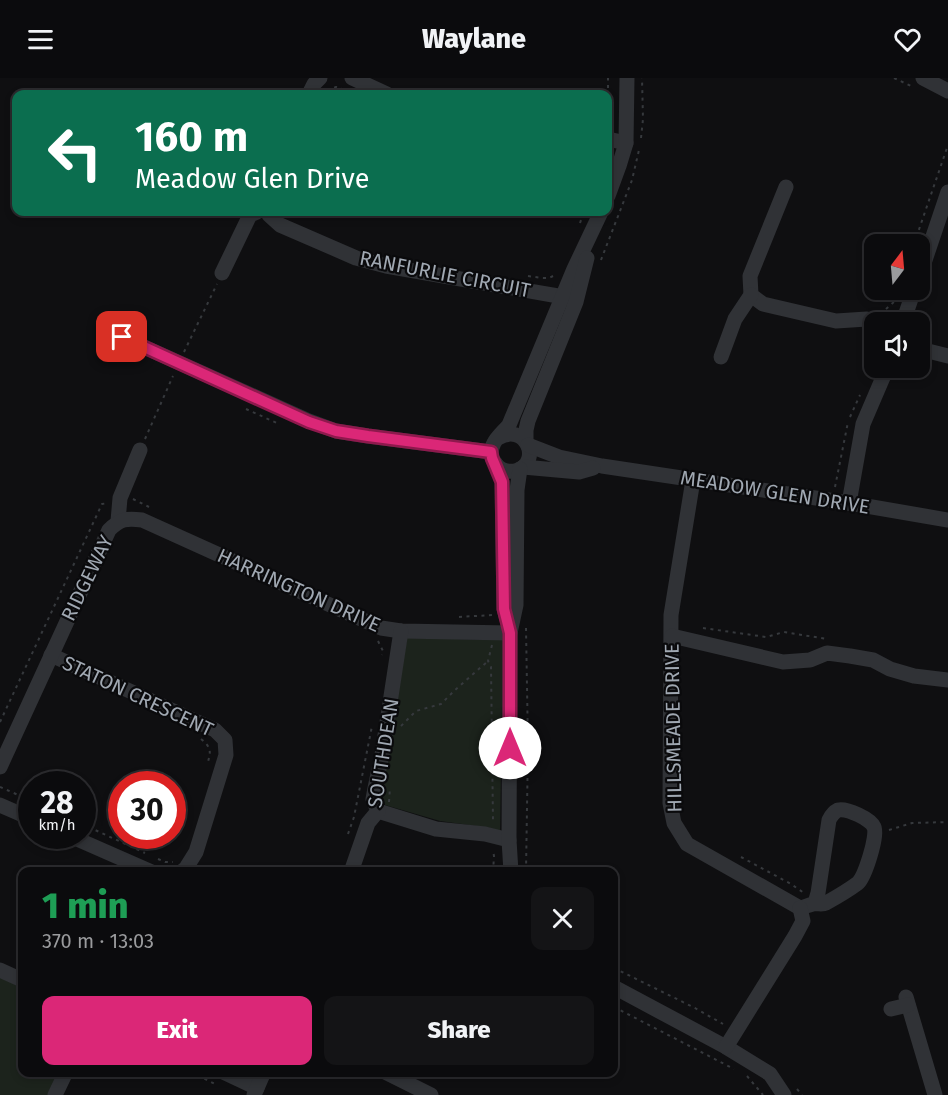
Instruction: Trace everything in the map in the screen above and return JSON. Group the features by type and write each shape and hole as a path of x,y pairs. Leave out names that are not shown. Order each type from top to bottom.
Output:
{"street":[{"path":"612,186 626,142 627,78"},
{"path":"923,78 948,91"},
{"path":"311,90 314,84 323,84"},
{"path":"349,84 372,90"},
{"path":"612,140 626,142"},
{"path":"721,357 735,319 751,296 750,276 786,187"},
{"path":"930,245 948,192"},
{"path":"222,273 250,216"},
{"name":"RANFURLIE CIRCUIT","path":"270,216 280,225 356,258 386,266 564,297"},
{"path":"510,633 504,609 502,482 495,451 509,425 574,269 598,219"},
{"path":"511,867 510,633 516,605 517,490 522,468 529,457 526,430 528,421 576,302 598,219"},
{"path":"751,296 763,304 836,321 864,319"},
{"path":"122,337 309,422 336,431 495,451"},
{"path":"930,352 948,356"},
{"path":"849,503 863,424 883,378"},
{"name":"MEADOW GLEN DRIVE","path":"602,466 579,472 522,468 510,471 504,470 495,451 504,434 516,434 527,444 559,457 602,466 948,520"},
{"name":"RIDGEWAY","path":"0,767 109,530 124,520 122,495 140,450"},
{"name":"HILLSMEADE DRIVE","path":"693,480 671,615 670,803 674,823 687,844 809,905"},
{"name":"HARRINGTON DRIVE","path":"124,520 142,520 378,627 401,631 510,633"},
{"name":"SOUTHDEAN","path":"353,867 368,823 383,809 373,799 401,631"},
{"path":"672,636 783,662 810,660 827,653 850,656 873,660 890,669 914,676 948,680"},
{"name":"STATON CRESCENT","path":"51,654 215,730 225,740 226,755 196,852 187,867"},
{"path":"0,805 18,813"},
{"path":"383,809 436,829 509,840"},
{"path":"726,1047 795,936 809,905 818,893 829,820 838,810 847,810 872,823 875,836 864,875 858,883 824,904 809,905"},
{"path":"96,845 154,864"},
{"path":"0,970 18,978"},
{"path":"618,989 726,1047 770,1074 784,1095"},
{"path":"891,1009 907,1001 935,1095"},
{"path":"55,1095 64,1077"},
{"path":"220,1079 256,1092 262,1077"},
{"path":"395,1077 431,1095"}],"path":[{"path":"323,84 336,87 349,84"},
{"path":"918,234 946,158 948,145"},
{"path":"140,450 222,273"},
{"path":"520,274 543,278"},
{"path":"0,722 102,504 113,502 116,494 152,508"},
{"path":"456,617 492,615"},
{"path":"378,627 378,641 383,651 382,657"},
{"path":"698,627 765,637 783,632 827,639"},
{"path":"397,734 402,724 416,711 441,704 488,661 491,667 493,823 490,836 494,856 493,867"},
{"path":"347,839 354,817 373,717"},
{"path":"200,738 208,745 210,754 207,765"},
{"path":"383,809 390,785"},
{"path":"0,787 18,795"},
{"path":"875,836 912,823 948,822"},
{"path":"96,830 145,853"},
{"path":"733,853 799,888 807,895 809,905"},
{"path":"154,864 165,862 178,866"},
{"path":"618,1009 737,1071"},
{"path":"746,1076 763,1095"}],"shaded area":[{"path":"407,638 503,640 500,838 491,828 440,821 385,805 382,794"},
{"path":"0,977 18,986 18,1077 56,1077 48,1095 0,1095"}],"route":[{"path":"122,337 309,422 336,431 491,452 502,482 504,609 510,633 510,748"}]}
